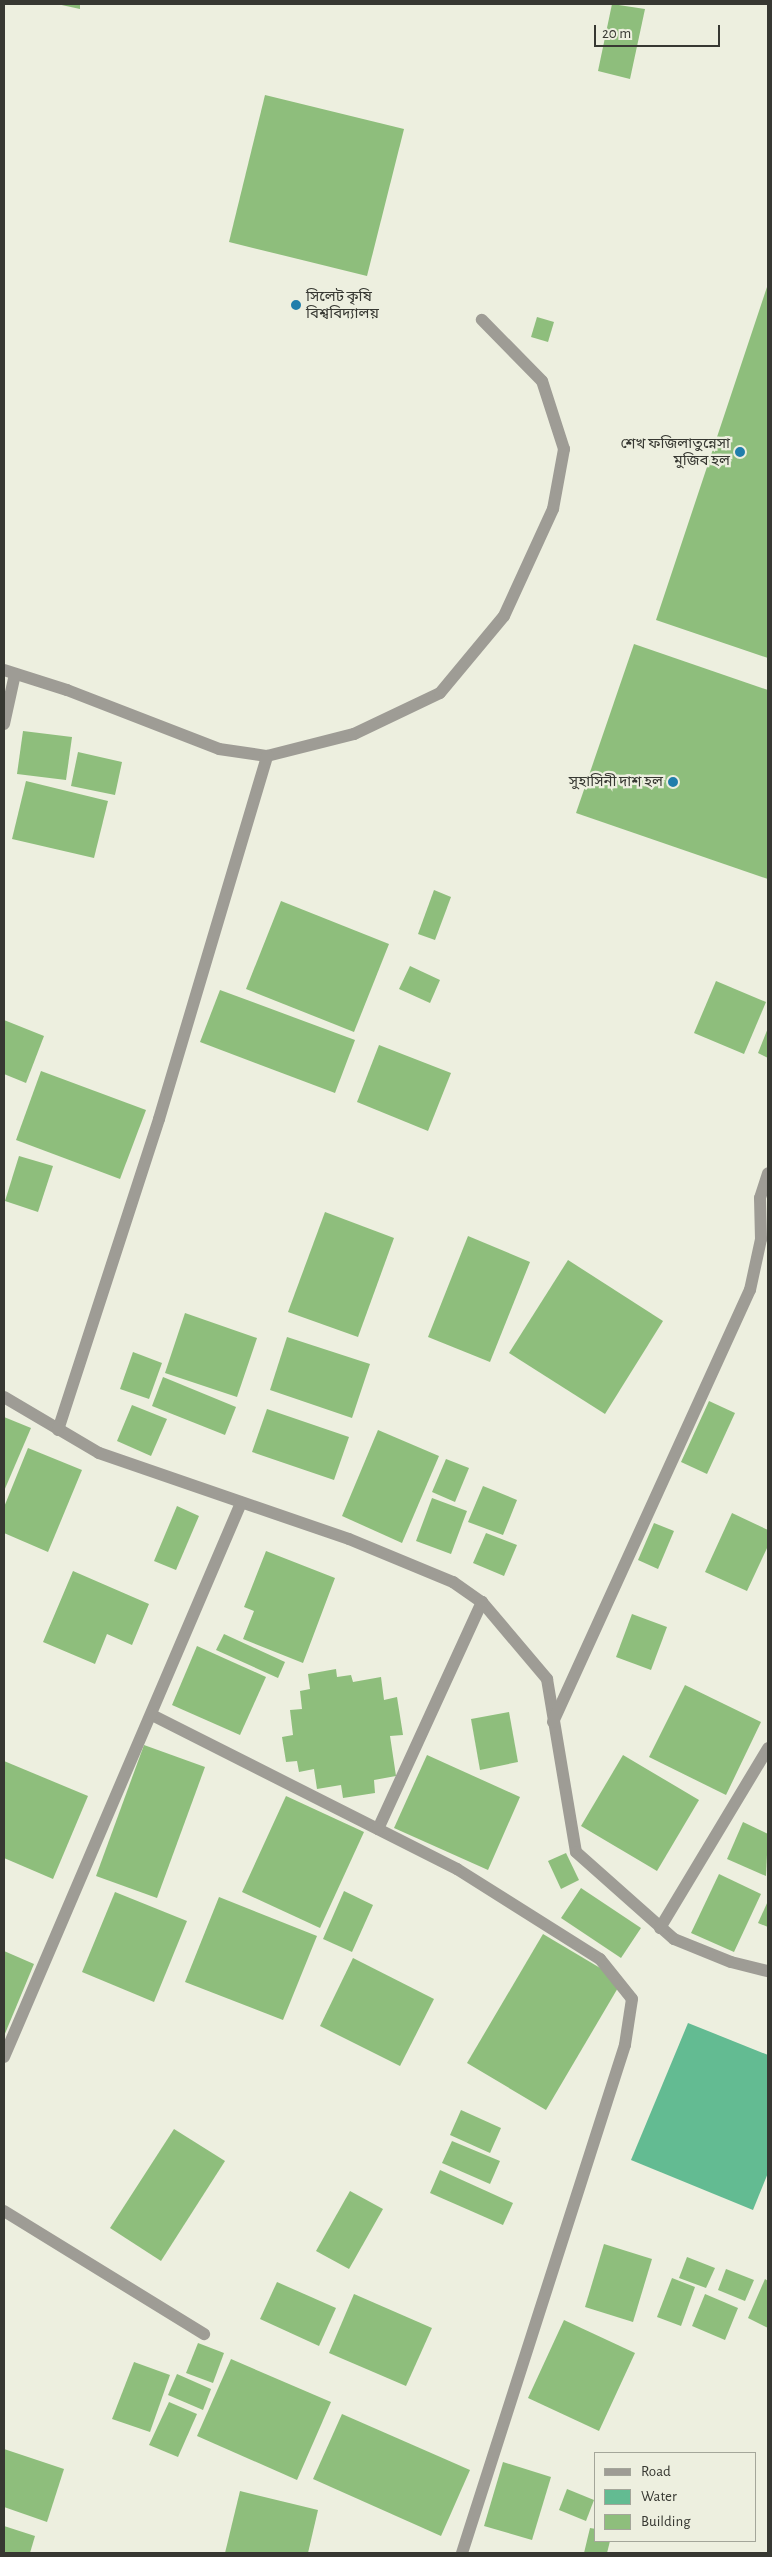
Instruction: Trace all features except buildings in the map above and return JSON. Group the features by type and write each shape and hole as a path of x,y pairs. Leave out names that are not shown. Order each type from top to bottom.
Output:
{"street":[{"path":"4,724 10,672 219,749 267,756 354,734 440,693 504,616 530,563 553,509 564,449 542,381 482,320"},
{"path":"58,1430 159,1119 267,756"},
{"path":"553,1722 750,1290 760,1239 760,1198 768,1173"},
{"path":"4,1397 99,1453 395,1558 453,1582 482,1602 547,1679 576,1852 674,1939 731,1962 768,1971"},
{"path":"4,2057 152,1715 240,1503"},
{"path":"378,1829 482,1602"},
{"path":"152,1715 457,1868 600,1959 632,1999 625,2045 462,2553"},
{"path":"660,1928 768,1748"},
{"path":"4,2211 204,2334"}],"water":[{"path":"688,2023 768,2055 768,2173 753,2210 631,2160"}],"place":[{"name":"সিলেট কৃষি বিশ্ববিদ্যালয়","path":"296,305"},
{"name":"শেখ ফজিলাতুন্নেসা মুজিব হল","path":"740,452"},
{"name":"সুহাসিনী দাশ হল","path":"673,782"}]}
